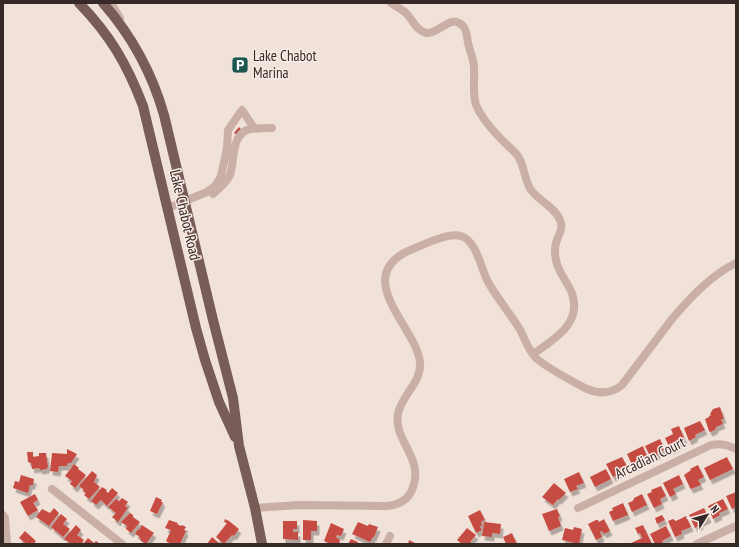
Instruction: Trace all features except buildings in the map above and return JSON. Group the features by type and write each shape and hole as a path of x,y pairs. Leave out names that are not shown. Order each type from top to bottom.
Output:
{"main road":[{"name":"Lake Chabot Road","path":"79,3 103,30 125,64 143,106 205,360 218,402 239,446"},
{"path":"87,3 97,14 103,30"},
{"name":"Lake Chabot Road","path":"104,3 128,35 146,66 159,97 233,398 239,446 255,508 262,544"}],"street":[{"path":"111,3 122,21 128,35"},
{"path":"391,3 406,13 419,30 425,33 432,33 451,22 457,22 462,25 467,35 474,62 475,98 480,112 490,127 519,158 526,182 532,190 553,210 561,222 562,227 556,245 555,256 558,268 571,292 574,313 563,331 533,354"},
{"path":"186,204 215,186 221,176 227,148 228,130 242,110 254,128"},
{"path":"168,208 208,198 220,188 230,176 236,142 240,134 248,129 272,128"},
{"path":"227,140 236,142"},
{"path":"255,508 299,505 394,506 401,504 409,496 414,485 415,470 411,456 397,425 397,418 404,398 418,377 420,361 415,346 391,304 385,282 386,272 389,266 404,253 446,236 456,235 466,238 472,243 488,281 496,295 512,316 533,354 547,366 587,390 600,393 612,391 618,388 626,380 679,310 704,285 736,262"},
{"name":"Arcadian Court","path":"578,508 711,445 722,444 736,449"},
{"path":"52,489 122,544"},
{"path":"3,515 5,518 7,544"},
{"path":"697,544 736,526"}],"place":[{"name":"Lake Chabot Marina","path":"240,65"}]}
